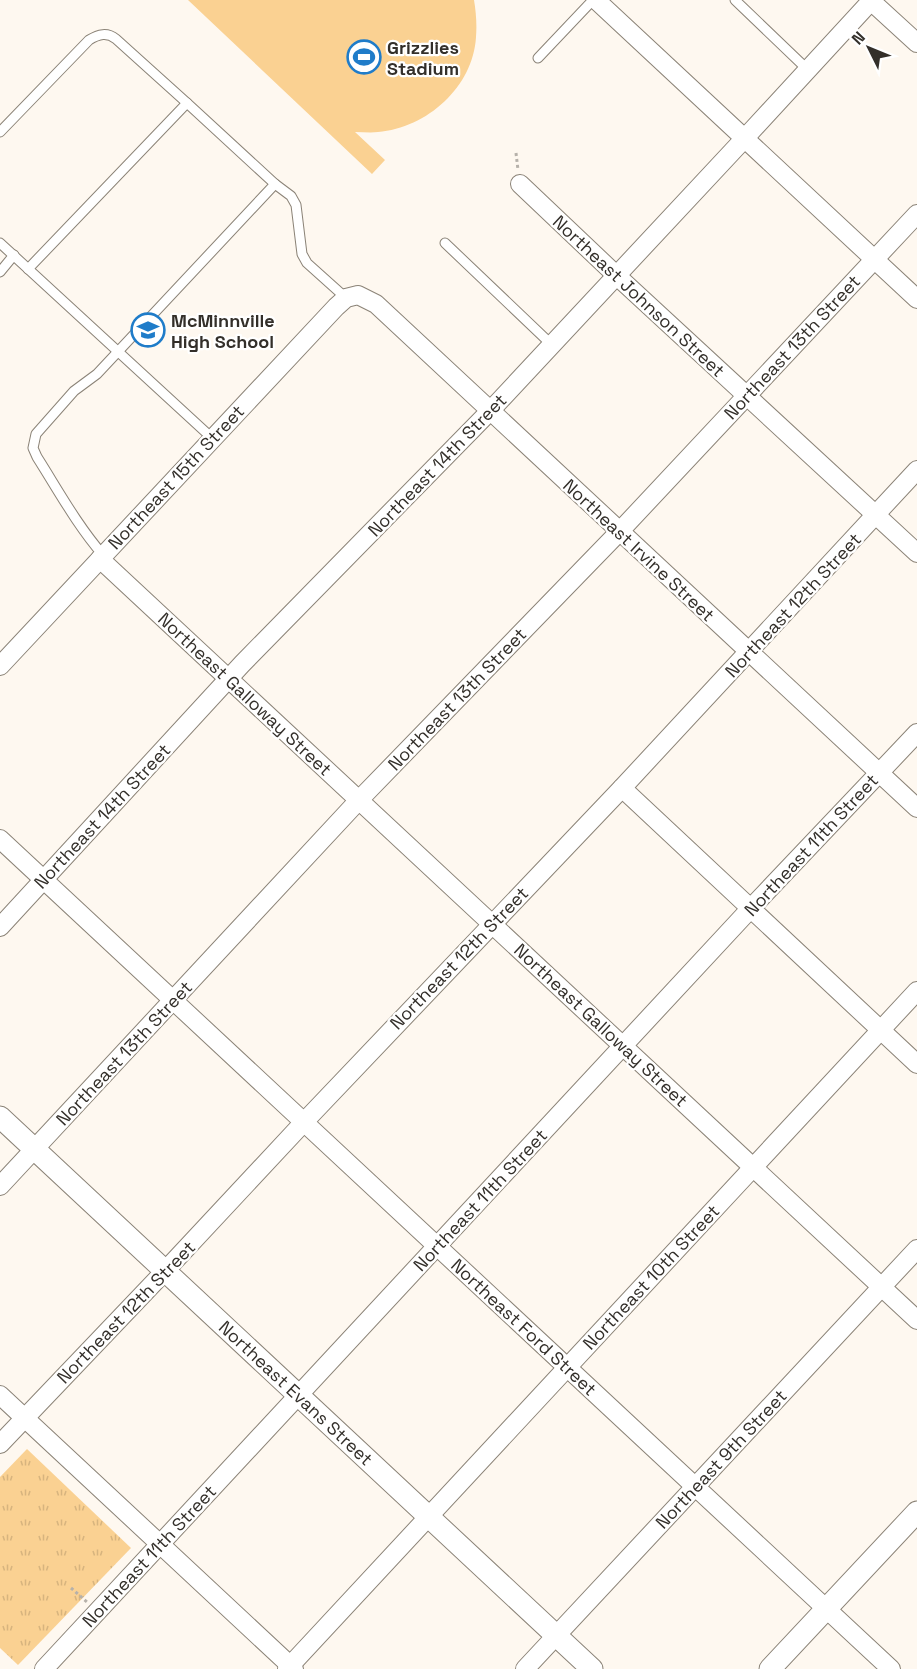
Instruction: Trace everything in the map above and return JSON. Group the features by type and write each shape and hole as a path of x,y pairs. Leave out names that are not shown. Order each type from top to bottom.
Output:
{"street":[{"path":"595,0 917,299"},
{"path":"871,0 917,44"},
{"name":"Northeast 14th Street","path":"0,927 229,679 490,411 617,276 871,0"},
{"name":"Northeast Johnson Street","path":"520,184 917,553"},
{"name":"Northeast 13th Street","path":"0,1186 359,800 619,532 917,214"},
{"name":"Northeast Irvine Street","path":"352,297 376,304 917,808"},
{"name":"Northeast 15th Street","path":"0,666 212,438 352,297"},
{"name":"Northeast 12th Street","path":"0,1444 622,788 917,470"},
{"name":"Northeast Galloway Street","path":"102,557 229,679 917,1320"},
{"name":"Northeast 11th Street","path":"44,1669 751,908 917,733"},
{"path":"622,788 917,1064"},
{"name":"Northeast Ford Street","path":"0,838 891,1669"},
{"name":"Northeast 10th Street","path":"291,1668 429,1516 917,991"},
{"name":"Northeast Evans Street","path":"0,1117 592,1669"},
{"name":"Northeast 9th Street","path":"525,1669 917,1249"},
{"path":"0,1395 291,1668"},
{"path":"770,1669 917,1512"}],"lane":[{"path":"538,58 595,0"},
{"path":"735,0 808,70"},
{"path":"0,132 89,40 96,35 106,33 116,39 291,196 296,205 301,247 307,263 352,297"},
{"path":"28,269 187,102"},
{"path":"102,557 37,457 33,448 36,434 74,391 97,374 275,184"},
{"path":"0,243 212,438"},
{"path":"445,243 552,345"},
{"path":"0,272 14,255"}],"green space":[{"name":"Grizzlies Stadium","path":"188,0 474,0 476,37 473,55 457,88 430,113 396,129 355,132 385,160 372,174"},
{"path":"27,1449 131,1548 18,1665 0,1648 0,1477"}],"place":[{"name":"Grizzlies Stadium","path":"364,57"},
{"name":"McMinnville High School","path":"148,330"}]}
